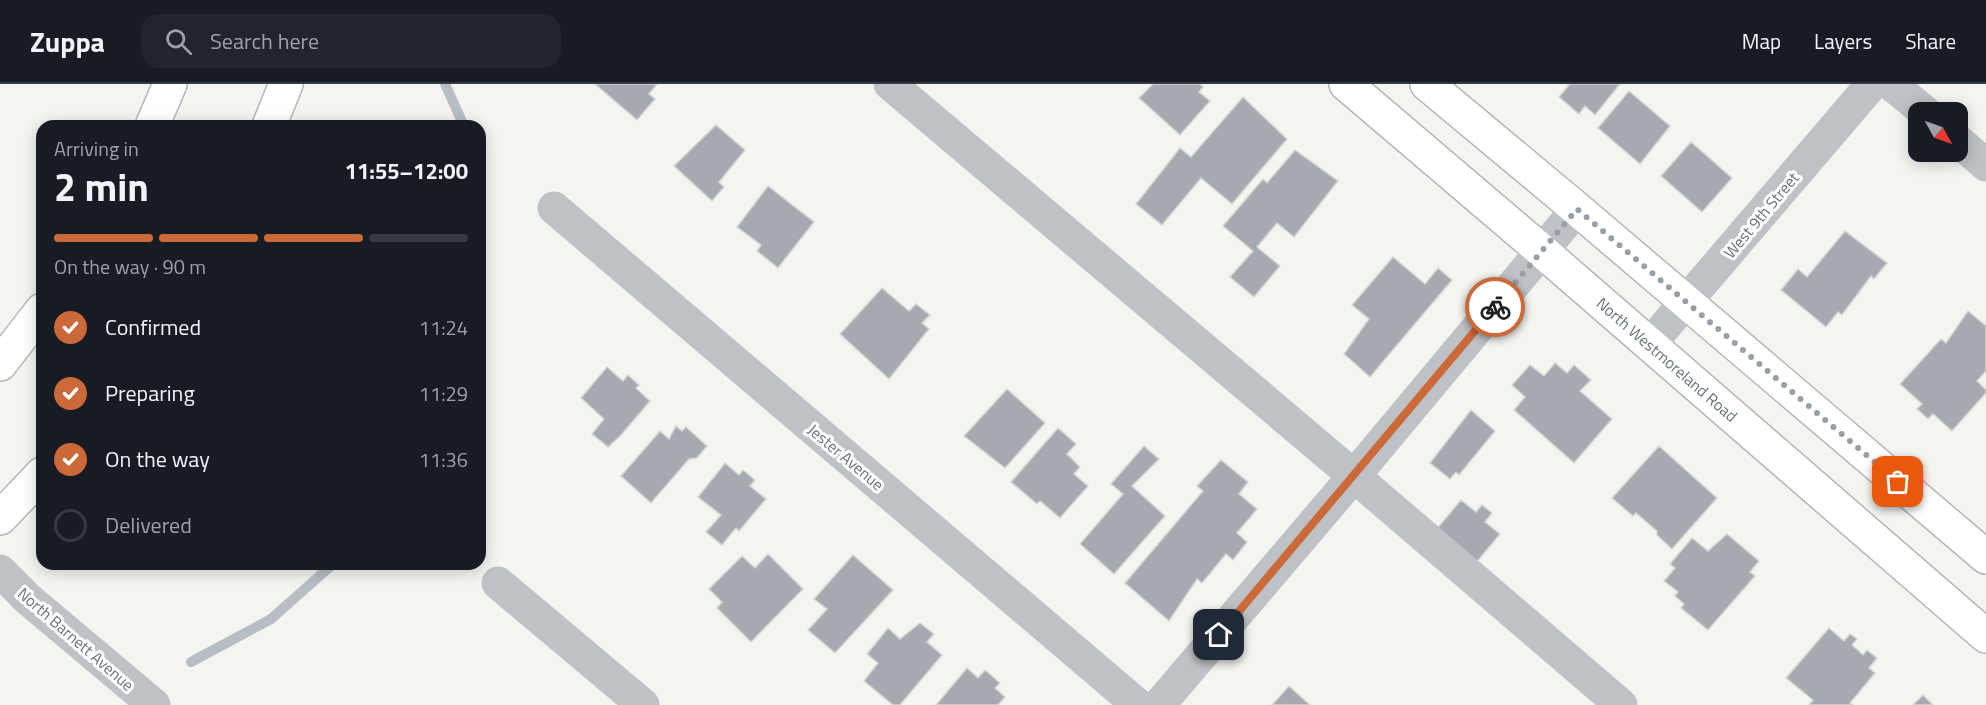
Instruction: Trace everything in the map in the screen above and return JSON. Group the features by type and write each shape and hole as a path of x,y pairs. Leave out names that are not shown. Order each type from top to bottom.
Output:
{"main road":[{"path":"155,120 170,84"},
{"path":"271,120 286,84"},
{"name":"North Westmoreland Road","path":"1346,84 1542,250 1986,636"},
{"path":"1427,84 1986,557"},
{"path":"0,364 36,317"},
{"path":"0,518 36,480"}],"street":[{"path":"890,84 1621,705"},
{"name":"West 9th Street","path":"1649,345 1872,84"},
{"path":"1892,84 1913,102"},
{"path":"1968,150 1986,165"},
{"name":"Jester Avenue","path":"554,208 1138,705"},
{"path":"1159,705 1577,209"},
{"name":"North Barnett Avenue","path":"0,572 28,599 154,705"},
{"path":"498,583 643,705"}],"building":[{"path":"595,84 657,84 649,94 655,99 637,120"},
{"path":"1153,84 1200,84 1203,87 1199,92 1210,101 1180,135 1139,98"},
{"path":"1568,84 1620,84 1595,115 1585,106 1579,114 1559,97"},
{"path":"1629,91 1670,126 1640,164 1598,128"},
{"path":"1243,97 1287,139 1232,204 1201,178 1162,225 1136,204 1180,148 1191,157"},
{"path":"716,125 745,150 719,182 724,187 712,201 674,166"},
{"path":"1691,142 1732,178 1702,212 1661,176"},
{"path":"1295,150 1338,181 1294,237 1277,223 1257,247 1280,266 1254,297 1230,277 1253,251 1223,226 1263,179 1267,183"},
{"path":"768,186 814,222 778,268 757,251 761,245 737,227"},
{"path":"1845,231 1887,263 1874,279 1871,276 1842,315 1838,312 1826,327 1781,290 1798,269 1807,277"},
{"path":"1393,257 1425,284 1438,268 1452,280 1370,377 1344,354 1369,319 1352,305"},
{"path":"882,288 909,311 916,304 930,315 922,323 929,329 889,379 840,334"},
{"path":"1968,311 1986,326 1986,371 1977,381 1986,393 1952,431 1933,414 1928,419 1917,409 1922,404 1900,384 1941,339 1946,343"},
{"path":"1555,363 1567,373 1574,365 1591,380 1580,391 1612,419 1574,463 1514,410 1525,397 1512,385 1530,365 1544,376"},
{"path":"607,367 623,381 628,375 639,385 636,388 650,401 608,447 592,434 604,419 581,398"},
{"path":"1007,389 1045,423 1005,468 964,436"},
{"path":"1471,410 1495,431 1459,475 1456,472 1450,479 1430,463"},
{"path":"676,426 682,431 686,427 707,446 697,458 689,459 651,503 621,476 660,431 669,439"},
{"path":"1058,428 1076,444 1067,454 1080,467 1074,474 1088,486 1060,518 1040,501 1037,504 1011,482"},
{"path":"1144,446 1159,459 1132,486 1165,516 1114,574 1080,544 1123,494 1111,484"},
{"path":"1659,446 1717,498 1672,549 1657,535 1657,531 1636,513 1633,516 1612,498"},
{"path":"1221,460 1248,482 1239,494 1257,509 1237,533 1247,542 1233,560 1226,554 1202,583 1197,579 1169,621 1125,583 1203,491 1197,486"},
{"path":"725,463 739,475 743,470 755,480 750,486 766,499 739,531 736,528 722,545 706,532 721,515 698,497"},
{"path":"1461,500 1476,512 1482,505 1492,513 1485,522 1500,534 1475,564 1435,531"},
{"path":"1727,534 1759,561 1750,572 1755,576 1708,630 1681,608 1684,604 1675,596 1678,592 1664,581 1675,568 1670,564 1692,538 1708,551"},
{"path":"768,554 803,589 751,642 717,608 722,602 709,589 742,556 755,568"},
{"path":"853,555 893,590 835,653 808,630 827,609 814,599"},
{"path":"920,623 934,634 927,642 942,655 900,705 893,705 864,681 878,663 867,654 888,628 900,639"},
{"path":"1829,628 1844,641 1850,634 1857,639 1852,645 1863,655 1867,650 1877,658 1869,668 1875,673 1850,703 1853,705 1809,705 1813,700 1786,678"},
{"path":"967,668 978,678 985,670 1000,683 995,688 1005,697 998,705 936,705"},
{"path":"1289,686 1310,705 1272,705"},
{"path":"1923,695 1933,705 1913,705"}],"waterway":[{"path":"445,84 461,120"},
{"path":"191,662 271,619 326,570"}],"way so far":[{"path":"1495,307 1577,209 1898,482"}],"route":[{"path":"1219,635 1495,307"}]}
